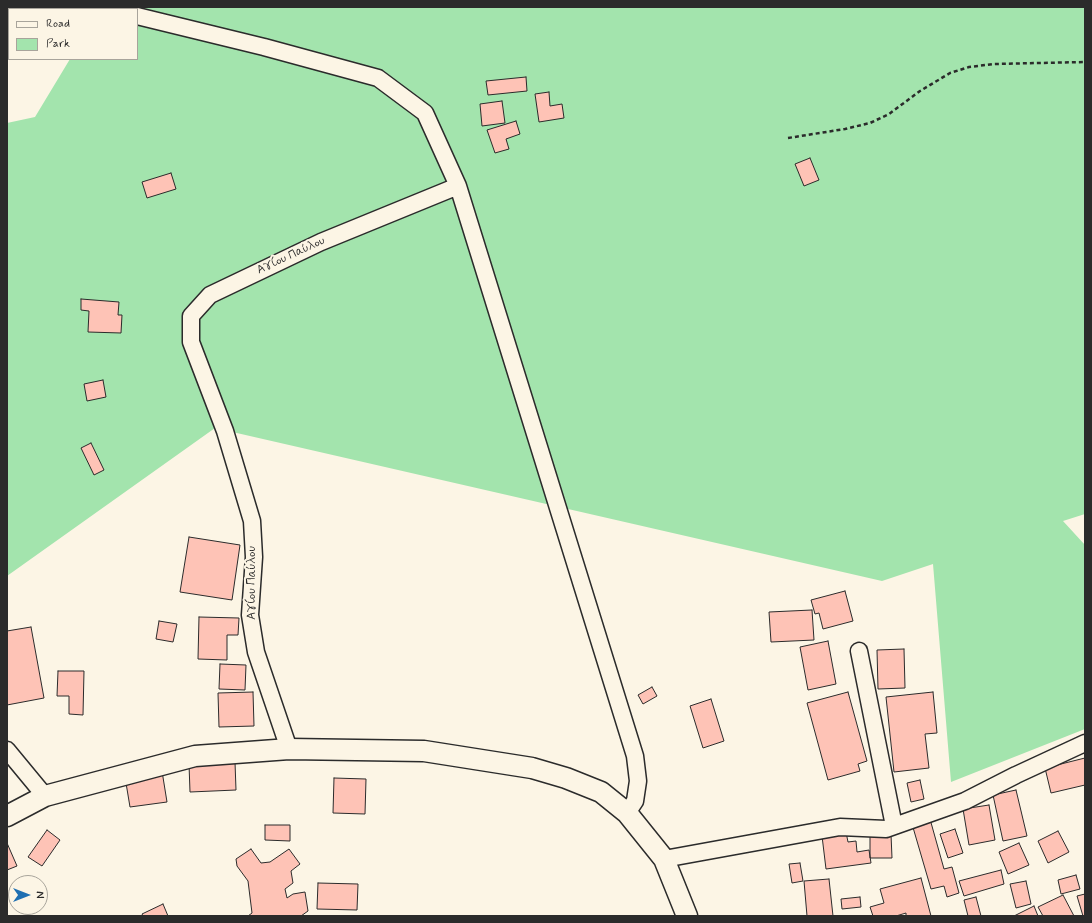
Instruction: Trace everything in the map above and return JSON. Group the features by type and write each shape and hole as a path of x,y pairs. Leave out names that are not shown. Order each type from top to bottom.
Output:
{"street":[{"path":"138,16 264,47 378,78 425,113 458,186 635,756 638,781 635,801 627,813"},
{"name":"Αγίου Παύλου","path":"289,749 256,652 250,615 254,557 252,521 225,431 191,342 191,316 210,295 321,242 458,186"},
{"path":"859,651 894,826"},
{"path":"664,859 840,826 886,829 965,801 1016,775 1085,743"},
{"path":"7,816 45,796 195,756 289,749 424,751 532,768 566,778 601,792 627,813 664,859 687,916"},
{"path":"7,750 45,796"}],"path":[{"path":"788,138 844,129 870,123 888,114 920,91 950,73 969,67 994,64 1085,62"}],"green space":[{"path":"1085,7 1085,514 1063,521 1085,545 1085,729 951,782 933,564 882,581 215,428 7,576 7,123 35,117 69,60 138,60 138,8 100,8"}],"building":[{"path":"526,77 527,91 488,95 486,81"},
{"path":"549,92 550,106 562,104 564,118 539,122 535,94"},
{"path":"502,101 505,123 482,126 480,104"},
{"path":"516,121 520,134 506,139 509,149 495,153 487,130"},
{"path":"810,158 819,180 804,186 795,164"},
{"path":"171,173 176,189 147,198 142,182"},
{"path":"81,299 119,302 118,315 122,315 121,333 88,332 89,311 81,310"},
{"path":"103,380 106,397 87,401 84,384"},
{"path":"91,443 104,470 94,475 81,448"},
{"path":"189,537 240,545 232,600 180,592"},
{"path":"845,591 853,621 823,629 819,613 815,614 811,600"},
{"path":"812,610 814,640 771,642 769,612"},
{"path":"199,617 239,618 238,635 227,635 227,660 198,659"},
{"path":"159,621 177,624 173,642 156,639"},
{"path":"31,627 44,698 7,705 7,631"},
{"path":"828,641 836,684 808,690 800,647"},
{"path":"904,649 905,688 878,689 877,650"},
{"path":"220,664 246,665 245,690 219,689"},
{"path":"58,671 84,671 83,715 69,714 69,696 57,696"},
{"path":"652,687 657,696 643,704 638,695"},
{"path":"253,692 254,726 219,727 218,693"},
{"path":"848,692 867,761 858,764 860,771 828,780 807,703"},
{"path":"933,692 937,733 925,734 929,768 894,772 886,697"},
{"path":"711,699 724,741 703,748 690,706"},
{"path":"1085,758 1085,785 1051,793 1045,768"},
{"path":"235,762 236,790 190,792 189,764"},
{"path":"162,771 167,802 130,807 125,777"},
{"path":"334,778 366,779 365,814 333,813"},
{"path":"920,780 924,799 911,802 907,783"},
{"path":"1016,790 1027,836 1003,841 993,795"},
{"path":"989,805 995,840 969,845 963,809"},
{"path":"930,819 944,869 952,867 959,893 947,897 944,886 931,889 912,824"},
{"path":"265,825 290,825 290,841 265,840"},
{"path":"955,829 963,853 948,858 940,834"},
{"path":"47,830 60,840 42,866 28,857"},
{"path":"1058,831 1069,852 1048,863 1038,841"},
{"path":"846,832 848,842 856,841 857,852 869,850 871,863 826,869 822,836"},
{"path":"891,834 892,858 870,858 870,835"},
{"path":"7,843 17,866 7,870"},
{"path":"1019,843 1029,865 1008,874 999,852"},
{"path":"251,849 261,863 270,862 289,849 300,864 291,871 293,883 285,889 287,898 293,894 305,892 308,911 301,916 248,916 252,913 248,881 237,866 236,859"},
{"path":"800,863 803,881 792,883 789,864"},
{"path":"1001,870 1004,884 964,896 959,881"},
{"path":"1076,875 1080,889 1061,894 1058,880"},
{"path":"921,878 931,916 906,916 906,913 896,916 873,916 870,907 884,903 880,889"},
{"path":"829,879 833,916 807,916 804,881"},
{"path":"1026,881 1031,904 1016,908 1010,884"},
{"path":"318,883 358,884 357,910 317,909"},
{"path":"1085,894 1085,916 1083,916 1077,896"},
{"path":"1063,895 1074,916 1043,916 1038,907"},
{"path":"860,897 861,907 842,909 841,899"},
{"path":"976,897 981,916 968,916 964,900"},
{"path":"163,904 168,916 143,916 142,914"},
{"path":"1034,906 1038,916 1014,916"}]}
